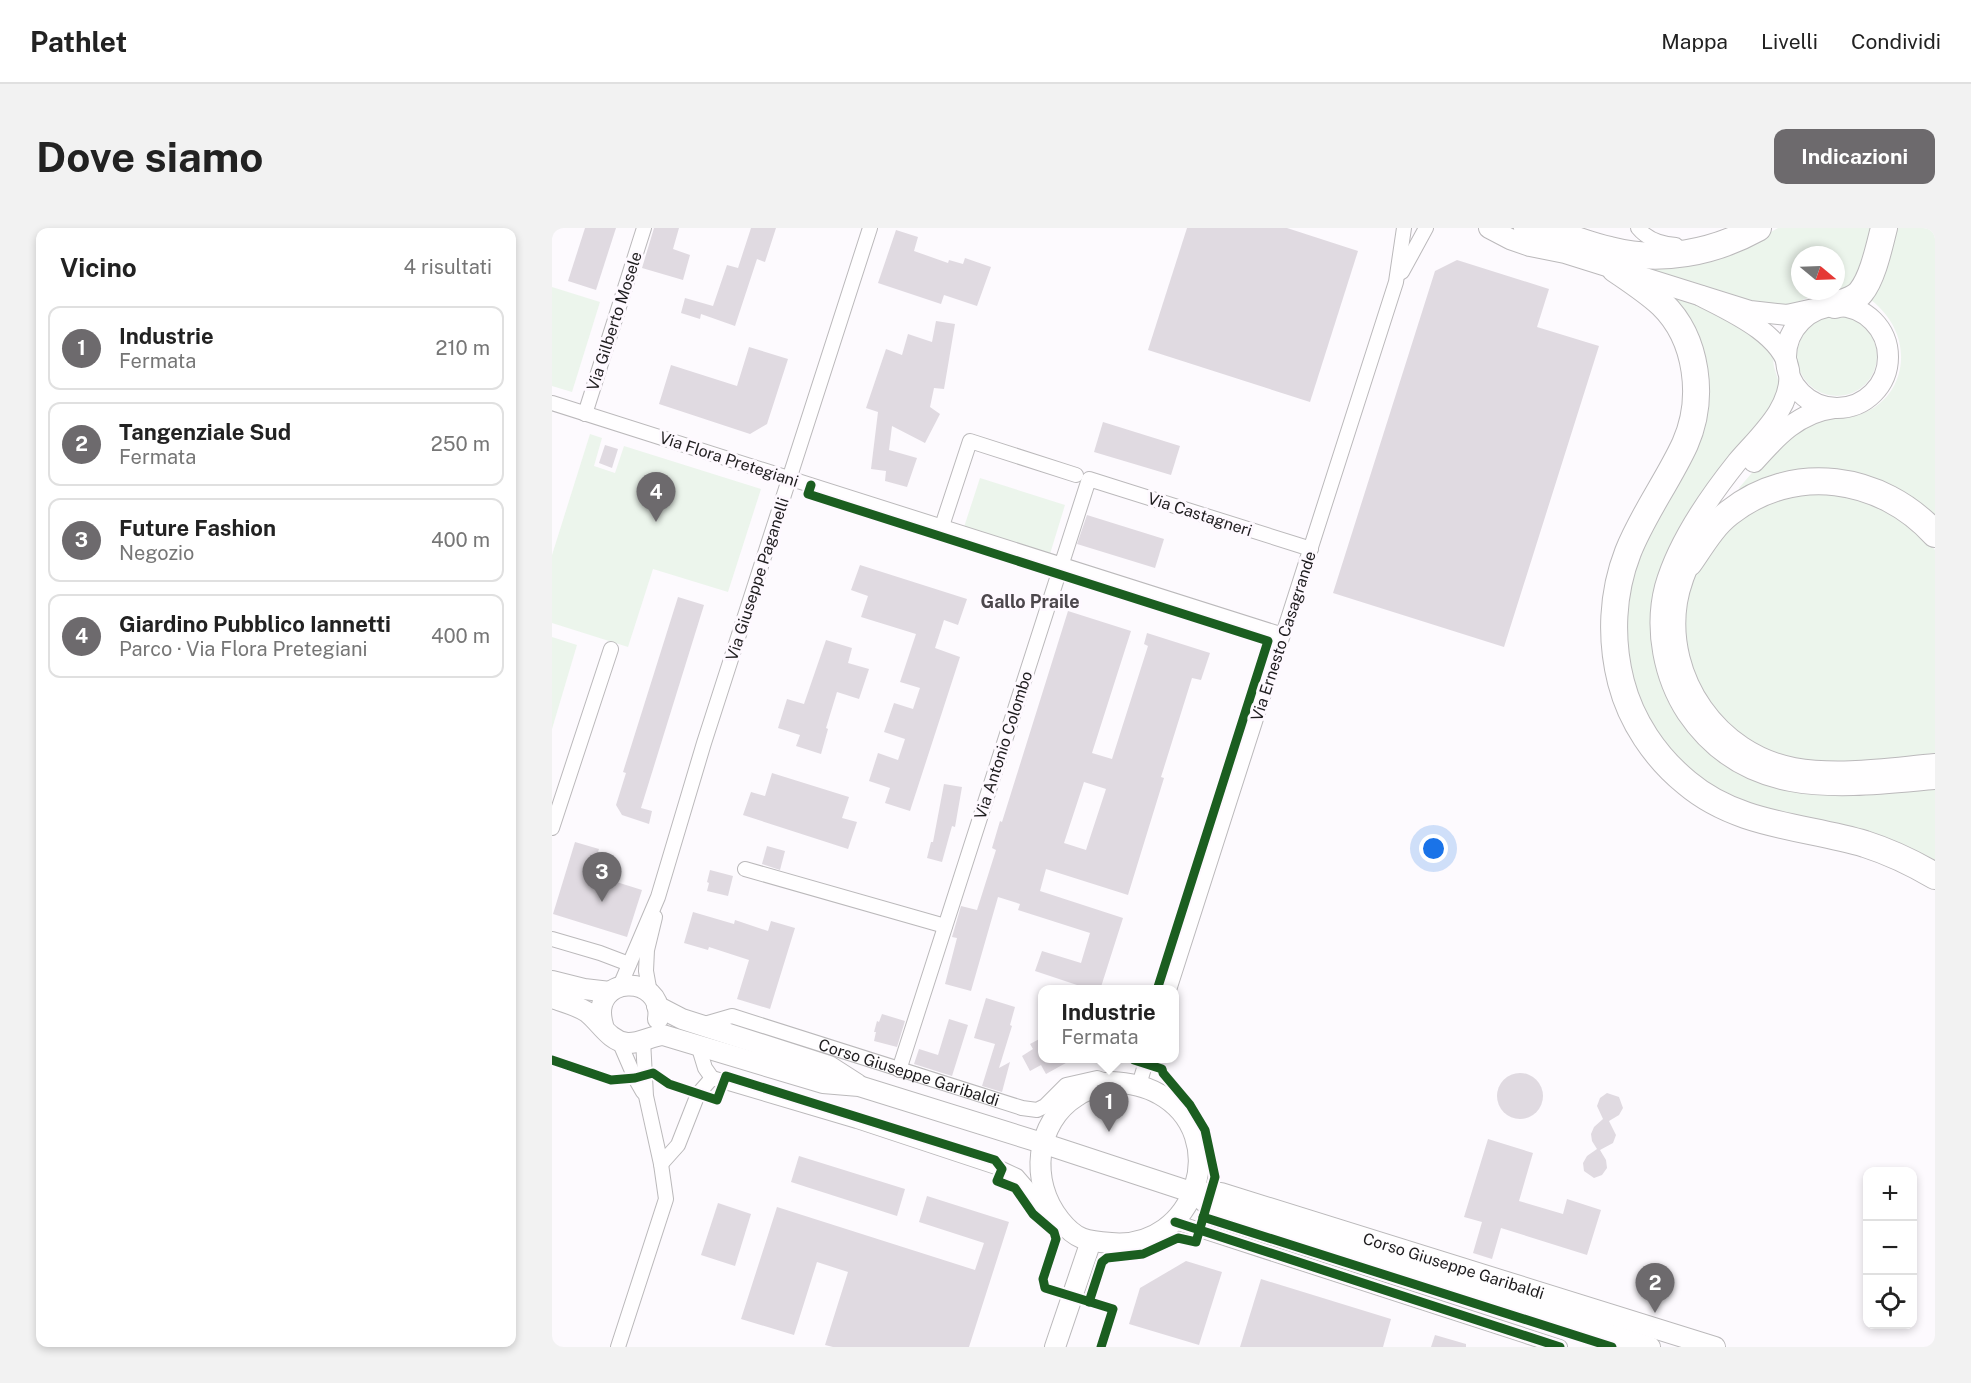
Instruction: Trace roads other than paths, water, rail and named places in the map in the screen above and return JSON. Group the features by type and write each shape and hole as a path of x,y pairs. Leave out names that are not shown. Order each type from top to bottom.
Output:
{"highway":[{"path":"1554,237 1612,251 1652,255 1694,253 1722,246 1758,228"},
{"path":"1829,306 1851,300 1860,293 1874,263 1884,228"},
{"path":"1615,269 1649,293 1673,316 1693,359 1696,389 1692,427 1637,531 1628,553 1617,593 1615,632 1619,672 1624,691 1640,727 1661,758 1673,771 1701,794 1730,811 1767,823 1865,844 1904,859 1935,876"},
{"path":"1689,563 1712,530 1728,514 1763,492 1801,483 1839,483 1885,495 1911,512 1935,534"}],"street":[{"name":"Via Gilberto Mosele","path":"585,414 644,228"},
{"name":"Via Giuseppe Paganelli","path":"615,989 629,964 658,897 870,228"},
{"name":"Via Ernesto Casagrande","path":"1171,985 1396,282 1404,228"},
{"name":"Via Ernesto Casagrande","path":"1396,282 1426,228"},
{"path":"1489,228 1530,246 1554,237 1584,230"},
{"path":"1524,228 1554,237 1615,269 1750,311 1787,315 1829,306 1846,306 1867,315 1882,331 1888,352 1886,374 1874,393 1856,405 1819,410 1797,422 1757,458 1722,502 1708,524 1681,583 1677,603 1676,641 1680,662 1698,704 1723,732 1752,753 1792,768 1816,771 1842,772 1935,764"},
{"path":"1638,228 1650,239 1659,243 1684,245 1748,228"},
{"path":"1701,296 1744,319 1760,331 1776,345 1789,370 1785,396 1777,413 1714,494 1685,540 1664,590 1660,624 1661,641 1670,679 1684,708 1710,740 1737,760 1771,777 1834,787 1935,779"},
{"path":"1829,306 1810,313 1800,322 1787,346 1792,381 1805,397 1834,408"},
{"name":"Via Flora Pretegiani","path":"552,403 1283,635"},
{"name":"Via Castagneri","path":"942,526 970,441 1311,549"},
{"name":"Via Antonio Colombo","path":"898,1070 1061,564 1083,477"},
{"path":"552,828 611,649"},
{"path":"746,869 945,926"},
{"name":"Via Giuseppe Paganelli","path":"654,1000 646,971 647,950 658,897"},
{"path":"552,939 629,964"},
{"name":"Corso Giuseppe Garibaldi","path":"552,981 584,989 615,989 631,985 641,987 675,1017 829,1066 859,1086"},
{"path":"615,989 602,1004 600,1011 603,1025 606,1032 619,1041 635,1078 646,1096"},
{"path":"554,1000 580,1008 603,1025"},
{"path":"618,1347 666,1199 646,1096 644,1039 657,1024 658,1015 654,1000"},
{"name":"Corso Giuseppe Garibaldi","path":"699,1025 732,1016 898,1070 1022,1108 1036,1110 1045,1106 1066,1085 1096,1078 1139,1085 1159,1094 1177,1107 1190,1125 1198,1146 1199,1168 1194,1193 1175,1222 1141,1241 1116,1244 1091,1241 1051,1222 1040,1212 1030,1191 1017,1176 1002,1169 857,1121 712,1078"},
{"name":"Corso Giuseppe Garibaldi","path":"619,1041 635,1042 663,1035 824,1083 859,1086 1194,1193 1221,1193 1714,1347"},
{"path":"661,1164 678,1145 698,1094 712,1078 705,1068 698,1045"},
{"path":"1139,1085 1146,1063"},
{"name":"Corso Giuseppe Garibaldi","path":"1070,1233 1057,1216 1043,1188 1039,1165 1042,1143 1054,1117 1075,1097 1091,1088 1111,1082"},
{"name":"Corso Giuseppe Garibaldi","path":"1194,1193 1215,1210 1650,1347"},
{"path":"1175,1222 1551,1346"},
{"path":"1055,1347 1091,1241"}],"place":[{"name":"Giardino Pubblico Iannetti","path":"656,522"},
{"name":"Future Fashion","path":"602,902"},
{"name":"Industrie","path":"1109,1132"},
{"name":"Tangenziale Sud","path":"1655,1313"}],"district":[{"name":"Gallo Praile","path":"1030,602"}]}
